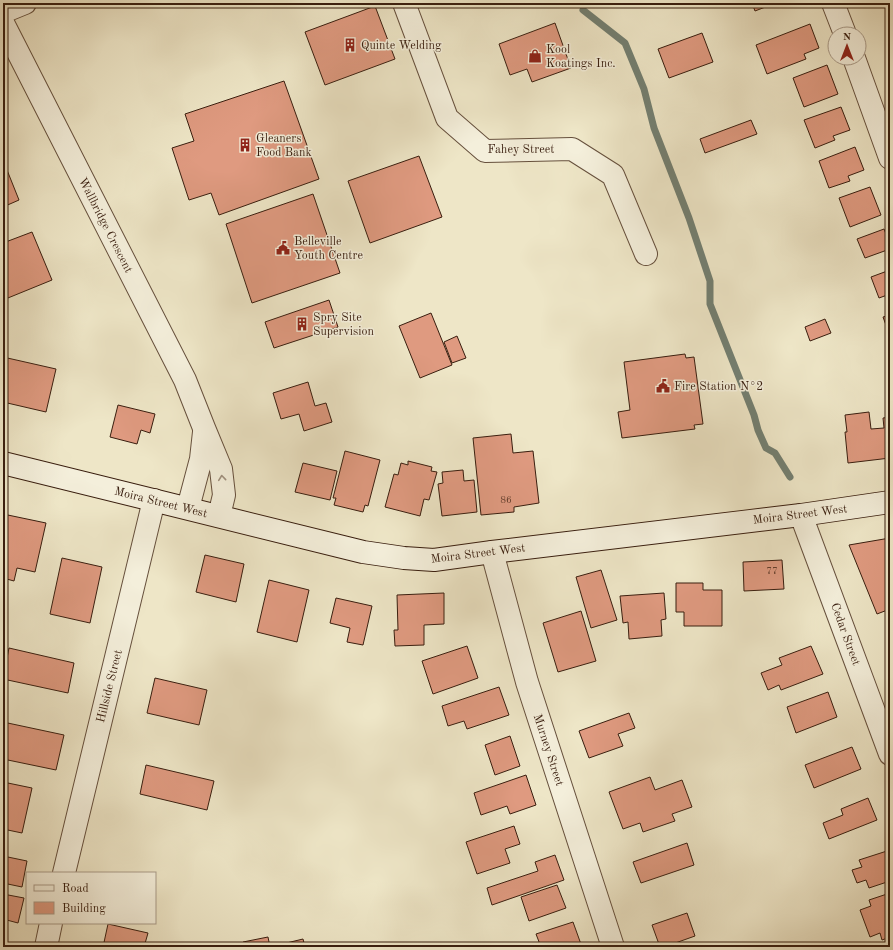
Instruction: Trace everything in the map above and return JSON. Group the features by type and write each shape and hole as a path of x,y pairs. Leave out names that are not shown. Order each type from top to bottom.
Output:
{"street":[{"path":"3,12 25,3"},
{"name":"Fahey Street","path":"404,3 447,118 485,151 572,149 613,175 646,254"},
{"path":"834,3 842,26"},
{"name":"Wallbridge Crescent","path":"3,24 186,380 221,469 224,495 219,516"},
{"path":"857,66 890,158"},
{"name":"Wallbridge Crescent","path":"188,508 201,459 204,428"},
{"name":"Moira Street West","path":"3,463 363,552 404,558 434,560 801,515 890,502"},
{"name":"Hillside Street","path":"64,872 154,500"},
{"name":"Cedar Street","path":"801,515 890,754"},
{"name":"Murney Street","path":"492,552 527,682 614,947"},
{"path":"46,947 51,924"}],"building":[{"path":"752,3 767,3 768,6 755,11"},
{"name":"Quinte Welding","path":"375,6 395,59 325,85 305,32"},
{"path":"890,13 890,26 886,15"},
{"name":"Kool Koatings Inc.","path":"555,23 571,68 532,82 527,69 510,75 499,44"},
{"path":"810,24 819,48 804,54 806,59 767,74 756,45"},
{"path":"702,33 713,62 669,78 658,49"},
{"path":"827,65 838,94 804,107 793,78"},
{"name":"Gleaners Food Bank","path":"284,81 319,179 219,215 211,193 189,200 172,148 194,141 185,114"},
{"path":"841,107 850,130 833,136 835,140 815,148 804,120"},
{"path":"751,120 757,134 705,153 700,139"},
{"path":"855,147 864,170 848,176 850,181 829,188 819,161"},
{"path":"419,156 442,217 370,243 348,181"},
{"path":"3,160 19,200 3,207"},
{"path":"870,187 881,215 850,227 839,198"},
{"name":"Belleville Youth Centre","path":"313,194 340,273 252,303 226,224"},
{"path":"884,229 890,244 890,249 865,258 857,239"},
{"path":"32,232 52,280 3,300 3,243"},
{"path":"890,270 890,294 879,298 871,277"},
{"name":"Spry Site Supervision","path":"329,300 338,327 274,348 265,322"},
{"path":"431,313 452,365 420,378 399,326"},
{"path":"890,315 890,336 883,317"},
{"path":"825,319 831,333 810,341 805,327"},
{"path":"457,336 466,358 452,363 444,342"},
{"name":"Fire Station N°2","path":"685,354 686,358 694,357 703,424 694,425 695,429 622,438 618,412 630,410 624,362"},
{"path":"3,357 56,369 46,412 3,402"},
{"path":"308,382 315,406 326,403 332,422 304,431 299,414 281,419 273,393"},
{"path":"118,405 155,414 150,433 141,430 137,444 110,437"},
{"path":"869,412 871,429 884,428 883,418 890,417 890,458 848,463 845,415"},
{"path":"511,434 513,453 533,451 539,503 514,507 514,512 481,515 473,438"},
{"path":"345,451 380,460 368,506 365,505 363,512 334,505 336,498 333,498"},
{"path":"408,461 432,467 431,471 437,472 429,500 424,499 420,516 385,507 394,474 398,475 401,463 408,465"},
{"path":"303,463 337,471 330,500 295,492"},
{"path":"463,470 464,481 474,480 477,512 442,516 438,484 443,483 442,472"},
{"path":"3,514 46,523 35,572 17,568 14,581 3,578"},
{"path":"890,538 890,609 877,614 849,545"},
{"path":"205,555 244,564 236,602 196,592"},
{"path":"62,558 102,567 90,623 50,614"},
{"path":"782,560 784,589 744,591 743,562"},
{"path":"601,570 617,620 591,628 576,577"},
{"path":"269,580 309,590 297,642 257,632"},
{"path":"676,583 703,583 703,590 722,590 722,626 684,626 684,612 676,612"},
{"path":"444,593 444,624 424,625 424,645 395,646 394,630 398,630 397,595"},
{"path":"664,593 666,619 661,620 662,636 629,639 628,622 623,623 620,596"},
{"path":"336,598 372,606 363,645 347,642 350,628 330,623"},
{"path":"581,611 596,661 558,672 543,623"},
{"path":"467,646 478,678 433,694 422,661"},
{"path":"811,646 823,674 781,690 779,685 768,690 761,673 782,665 779,658"},
{"path":"9,648 74,663 68,693 3,679"},
{"path":"155,678 207,690 199,725 147,713"},
{"path":"499,687 509,715 467,729 464,721 448,726 442,706"},
{"path":"828,692 837,717 796,733 787,707"},
{"path":"629,713 635,728 618,734 623,746 589,758 579,731"},
{"path":"3,722 64,735 56,770 3,759"},
{"path":"510,736 520,766 495,775 485,745"},
{"path":"852,747 861,769 814,788 805,765"},
{"path":"146,765 214,781 207,810 140,794"},
{"path":"526,775 536,805 510,814 507,806 481,815 474,793"},
{"path":"650,777 655,790 682,780 692,807 672,814 675,821 643,832 640,823 623,829 609,792"},
{"path":"3,782 32,788 22,833 3,829"},
{"path":"868,798 877,820 829,839 823,823 843,815 841,809"},
{"path":"514,826 520,844 505,849 510,863 477,874 466,842"},
{"path":"687,843 694,865 641,883 633,862"},
{"path":"890,850 890,881 869,888 866,880 857,883 852,870 862,867 859,860"},
{"path":"555,855 564,880 492,905 487,888 538,871 535,862"},
{"path":"3,856 27,861 22,887 3,883"},
{"path":"557,885 566,908 529,921 521,897"},
{"path":"890,893 890,937 882,940 880,933 870,937 860,910 871,906 869,900"},
{"path":"3,894 24,898 18,923 3,919"},
{"path":"687,913 695,936 660,947 652,925"},
{"path":"573,922 582,947 541,947 536,934"},
{"path":"108,924 148,933 144,947 103,947"},
{"path":"268,937 270,947 244,947 243,942"},
{"path":"303,939 305,947 270,947"},
{"path":"3,943 10,944 10,947 3,947"}],"waterway":[{"path":"583,10 625,43 644,89 654,128 689,218 710,281 710,304 766,448 775,453 790,477"}],"place":[{"name":"Quinte Welding","path":"350,45"},
{"name":"Kool Koatings Inc.","path":"535,56"},
{"name":"Gleaners Food Bank","path":"245,145"},
{"name":"Belleville Youth Centre","path":"283,248"},
{"name":"Spry Site Supervision","path":"302,324"},
{"name":"Fire Station N°2","path":"663,386"}]}
